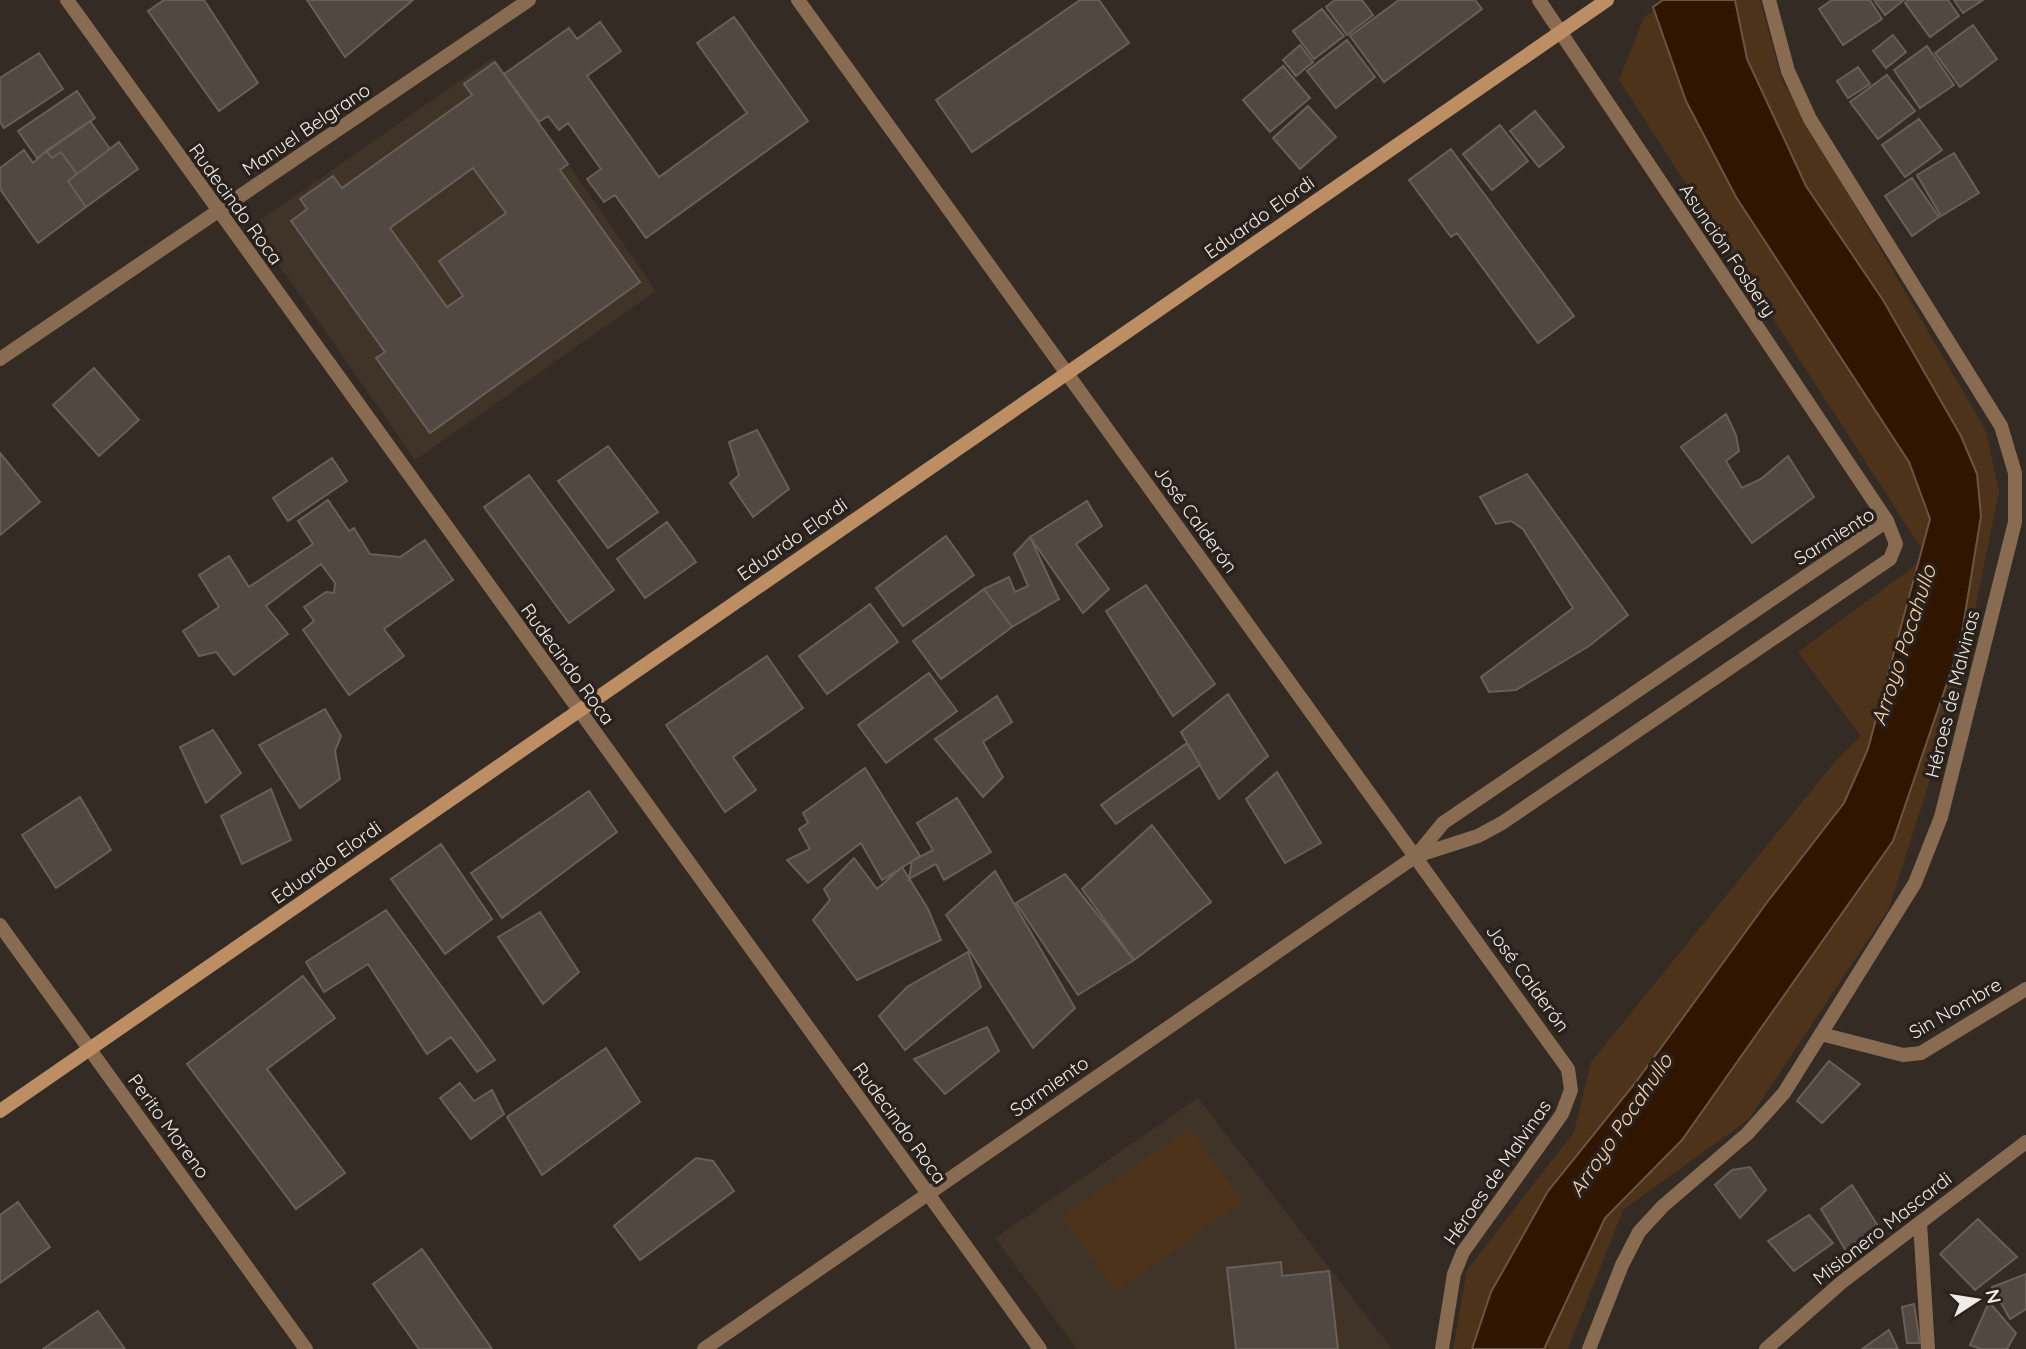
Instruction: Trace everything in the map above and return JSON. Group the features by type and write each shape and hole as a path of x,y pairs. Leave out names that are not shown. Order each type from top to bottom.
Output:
{"main road":[{"name":"Eduardo Elordi","path":"0,1111 1607,0"}],"street":[{"name":"Rudecindo Roca","path":"66,0 1040,1349"},
{"name":"Manuel Belgrano","path":"0,359 529,0"},
{"name":"José Calderón","path":"797,0 1563,1060"},
{"name":"Asunción Fosbery","path":"1539,0 1887,521"},
{"name":"Héroes de Malvinas","path":"1589,1349 1622,1265 1639,1232 1663,1206 1766,1116 1821,1034 1915,883 1934,838 2015,522 2017,490 2012,457 1993,410 1810,119 1788,71 1769,0"},
{"path":"2012,457 2026,447"},
{"name":"Sarmiento","path":"704,1349 1416,856 1495,828 1884,565 1896,544 1887,521 1443,823 1416,856"},
{"name":"Perito Moreno","path":"0,925 306,1349"},
{"name":"Sin Nombre","path":"1821,1034 1903,1055 1921,1053 2026,989"},
{"name":"Héroes de Malvinas","path":"1442,1349 1454,1274 1463,1252 1562,1114 1570,1098 1571,1080 1563,1060"},
{"name":"Misionero Mascardi","path":"1766,1349 1842,1282 2026,1142"},
{"path":"1920,1223 1928,1349"}],"shaded area":[{"path":"1670,0 1760,0 1782,80 1986,431 1999,492 1958,692 1889,908 1749,1119 1623,1210 1568,1349 1453,1349 1467,1270 1574,1132 1591,1062 1833,764 1861,736 1798,652 1927,557 1619,80 1644,17"},
{"path":"494,57 656,291 415,460 252,226"},
{"path":"1198,1098 1392,1349 1077,1349 995,1238"},
{"path":"1190,1128 1242,1202 1115,1291 1063,1216"}],"water":[{"name":"Arroyo Pocahullo","path":"1663,0 1735,0 1747,59 1806,186 1883,300 1961,436 1977,474 1981,516 1960,645 1893,841 1682,1140 1605,1218 1544,1349 1472,1349 1491,1292 1548,1191 1636,1082 1768,901 1844,803 1868,749 1930,519 1909,462 1736,197 1686,101 1653,7"}],"building":[{"path":"164,0 204,0 258,83 219,111 148,11"},
{"path":"307,0 413,0 345,57"},
{"path":"1080,0 1099,0 1129,43 972,152 936,100"},
{"path":"1335,0 1362,0 1373,15 1347,35 1326,7"},
{"path":"1399,0 1475,0 1482,9 1384,82 1350,36"},
{"path":"1832,0 1870,0 1882,19 1843,45 1819,9"},
{"path":"1874,0 1904,0 1885,15"},
{"path":"1908,0 1948,0 1959,16 1930,37 1905,3"},
{"path":"1954,0 1983,0 1963,13"},
{"path":"1322,9 1344,36 1314,59 1293,31"},
{"path":"734,17 808,121 646,238 615,195 604,202 587,179 601,169 568,123 559,130 548,116 539,122 504,74 569,28 577,39 600,22 621,51 587,76 659,177 747,113 697,43"},
{"path":"1973,25 1997,59 1960,87 1935,53"},
{"path":"1893,35 1906,52 1886,68 1873,51"},
{"path":"1347,40 1375,77 1336,108 1307,71"},
{"path":"1300,45 1313,62 1296,76 1283,60"},
{"path":"1927,46 1954,85 1920,108 1894,70"},
{"path":"39,53 63,89 4,128 0,122 0,78"},
{"path":"495,62 568,164 560,170 640,282 430,433 376,358 385,352 291,221 307,209 300,199 333,176 342,188 472,95 464,84","holes":["473,168 506,213 439,261 463,296 447,307 390,228"]},
{"path":"1283,66 1310,98 1270,132 1243,100"},
{"path":"1858,67 1870,84 1848,98 1837,81"},
{"path":"1887,75 1915,111 1878,139 1850,102"},
{"path":"77,91 95,118 37,158 18,131"},
{"path":"1308,106 1336,137 1300,169 1273,138"},
{"path":"1535,111 1564,147 1539,167 1510,131"},
{"path":"1919,119 1942,150 1905,177 1882,145"},
{"path":"90,121 110,149 77,174 61,152 52,158 46,151"},
{"path":"1500,125 1528,161 1492,190 1463,154"},
{"path":"119,142 138,169 86,207 68,181"},
{"path":"1451,149 1574,316 1538,343 1457,233 1451,237 1409,180"},
{"path":"24,150 33,163 46,151 52,158 61,152 77,174 68,181 86,207 38,243 0,189 0,168"},
{"path":"1954,153 1979,193 1941,216 1917,175"},
{"path":"1912,178 1939,217 1912,236 1885,196"},
{"path":"94,368 139,420 99,456 53,405"},
{"path":"1726,414 1736,435 1739,451 1726,461 1742,488 1761,479 1788,456 1814,497 1752,543 1681,447"},
{"path":"757,430 789,489 753,517 730,483 739,475 729,442"},
{"path":"608,446 658,512 608,548 558,481"},
{"path":"0,453 40,502 0,535"},
{"path":"332,458 347,481 288,521 273,498"},
{"path":"1527,474 1628,615 1589,646 1516,690 1489,692 1481,677 1573,608 1523,529 1511,521 1496,524 1480,497"},
{"path":"529,475 614,590 569,623 484,507"},
{"path":"328,500 349,531 354,528 370,554 400,557 425,540 453,580 384,629 404,656 349,695 303,630 314,621 304,607 326,592 334,593 335,583 321,564 266,606 288,634 234,675 216,652 199,656 183,631 219,607 199,575 229,556 249,587 313,544 298,521"},
{"path":"1087,501 1102,526 1076,544 1109,589 1083,613 1030,537"},
{"path":"667,522 696,562 645,598 617,559"},
{"path":"946,536 974,575 903,626 876,588"},
{"path":"1030,537 1059,599 1012,627 984,589 1009,577 1015,592 1028,586 1014,554"},
{"path":"1146,585 1215,684 1173,716 1106,611"},
{"path":"984,589 1012,627 941,679 913,641"},
{"path":"870,604 898,642 827,694 799,656"},
{"path":"767,656 803,708 733,757 756,790 725,812 666,725"},
{"path":"929,673 957,711 886,763 858,725"},
{"path":"1228,694 1268,756 1219,799 1181,732"},
{"path":"997,696 1012,722 983,742 1003,777 983,797 935,739"},
{"path":"325,709 341,736 335,751 340,779 300,808 259,745"},
{"path":"213,730 241,773 206,803 180,747"},
{"path":"1187,743 1200,765 1116,824 1101,805"},
{"path":"865,768 920,856 882,880 861,843 808,883 787,860 810,849 799,829 808,823 803,813"},
{"path":"1277,772 1321,843 1285,863 1246,799"},
{"path":"271,789 291,840 242,864 221,816"},
{"path":"589,791 617,832 502,918 471,873"},
{"path":"80,797 111,850 56,888 22,835"},
{"path":"957,798 991,852 944,880 936,864 909,879 912,861 933,850 917,823"},
{"path":"1152,825 1211,902 1134,960 1082,889"},
{"path":"441,844 492,919 445,954 391,879"},
{"path":"854,858 877,889 902,867 928,909 941,940 857,980 813,920 830,900 824,889"},
{"path":"995,871 1075,1008 1033,1048 946,915"},
{"path":"1065,874 1134,960 1078,995 1016,903"},
{"path":"386,910 495,1060 477,1072 451,1037 427,1054 368,964 324,992 306,962"},
{"path":"540,912 579,972 543,1004 498,937"},
{"path":"968,952 981,987 905,1050 879,1016 907,987"},
{"path":"303,976 335,1018 267,1069 345,1173 296,1209 187,1064"},
{"path":"987,1027 999,1051 945,1094 914,1059"},
{"path":"606,1048 640,1102 542,1175 507,1117"},
{"path":"1829,1061 1860,1084 1822,1123 1797,1101"},
{"path":"460,1083 474,1101 492,1090 504,1114 471,1139 440,1098"},
{"path":"696,1158 713,1161 734,1191 640,1260 614,1226"},
{"path":"1750,1167 1766,1190 1740,1218 1715,1185 1732,1170"},
{"path":"1852,1185 1880,1229 1849,1256 1821,1209"},
{"path":"18,1202 50,1247 0,1283 0,1215"},
{"path":"1809,1215 1833,1243 1794,1271 1768,1241"},
{"path":"1978,1219 2017,1257 1975,1290 1940,1254"},
{"path":"422,1249 492,1349 419,1349 373,1284"},
{"path":"1281,1262 1282,1276 1329,1271 1338,1349 1236,1349 1227,1268"},
{"path":"2026,1274 2026,1309 2010,1319 1992,1287"},
{"path":"1989,1302 2016,1333 2007,1349 1981,1349 1970,1345"},
{"path":"1914,1304 1920,1343 1907,1343 1902,1307"},
{"path":"98,1311 125,1349 43,1349"},
{"path":"1889,1330 1898,1349 1862,1349"}]}
